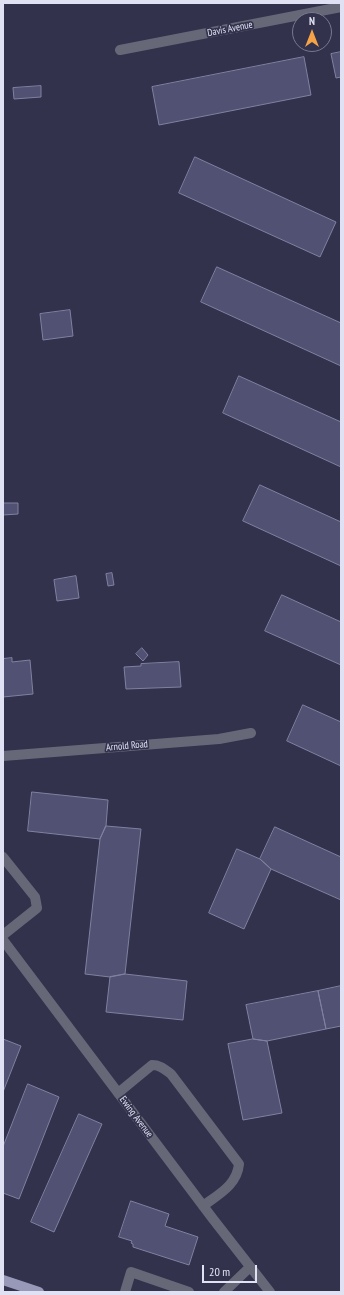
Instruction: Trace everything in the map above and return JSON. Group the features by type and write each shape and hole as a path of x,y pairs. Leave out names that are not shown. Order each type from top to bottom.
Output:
{"main road":[{"path":"3,1280 39,1292"}],"street":[{"name":"Davis Avenue","path":"120,50 296,17 341,7"},
{"name":"Arnold Road","path":"3,756 208,740 251,734"},
{"path":"3,857 35,897 37,908 3,935"},
{"name":"Ewing Avenue","path":"3,940 203,1206 270,1292"},
{"path":"118,1093 152,1065 158,1065 171,1074 240,1164 234,1181 203,1206"},
{"path":"224,1292 250,1267"},
{"path":"125,1292 131,1272 189,1292"}],"building":[{"path":"341,52 341,77 336,78 331,54"},
{"path":"304,57 311,95 159,125 152,87"},
{"path":"41,86 41,97 14,99 13,88"},
{"path":"195,157 336,222 320,257 179,193"},
{"path":"217,267 341,323 341,366 201,302"},
{"path":"70,310 73,336 43,340 40,314"},
{"path":"239,376 341,422 341,467 223,413"},
{"path":"260,485 341,522 341,566 243,521"},
{"path":"3,503 18,503 18,514 3,515"},
{"path":"112,573 114,585 108,586 106,574"},
{"path":"76,576 79,598 57,601 54,580"},
{"path":"282,595 341,622 341,665 265,631"},
{"path":"142,648 148,655 143,661 136,654"},
{"path":"12,658 12,662 30,660 33,694 3,697 3,659"},
{"path":"179,662 181,687 126,689 124,667 141,666 141,664"},
{"path":"303,705 341,722 341,766 287,741"},
{"path":"32,792 108,800 106,826 100,839 28,831"},
{"path":"106,826 141,829 125,974 110,977 85,974 100,839"},
{"path":"275,827 341,857 341,900 271,869 260,859"},
{"path":"237,849 260,859 271,869 244,929 209,913"},
{"path":"125,974 187,981 183,1020 106,1012 110,977"},
{"path":"341,986 341,1026 326,1029 318,991"},
{"path":"318,991 326,1029 267,1041 253,1039 246,1005"},
{"path":"3,1039 21,1046 3,1092"},
{"path":"253,1039 267,1041 282,1113 243,1120 228,1044"},
{"path":"28,1084 59,1097 19,1199 3,1193 3,1147"},
{"path":"79,1114 102,1124 54,1232 31,1222"},
{"path":"131,1201 169,1214 165,1226 198,1237 189,1265 133,1247 133,1244 131,1243 132,1241 119,1237"}]}
